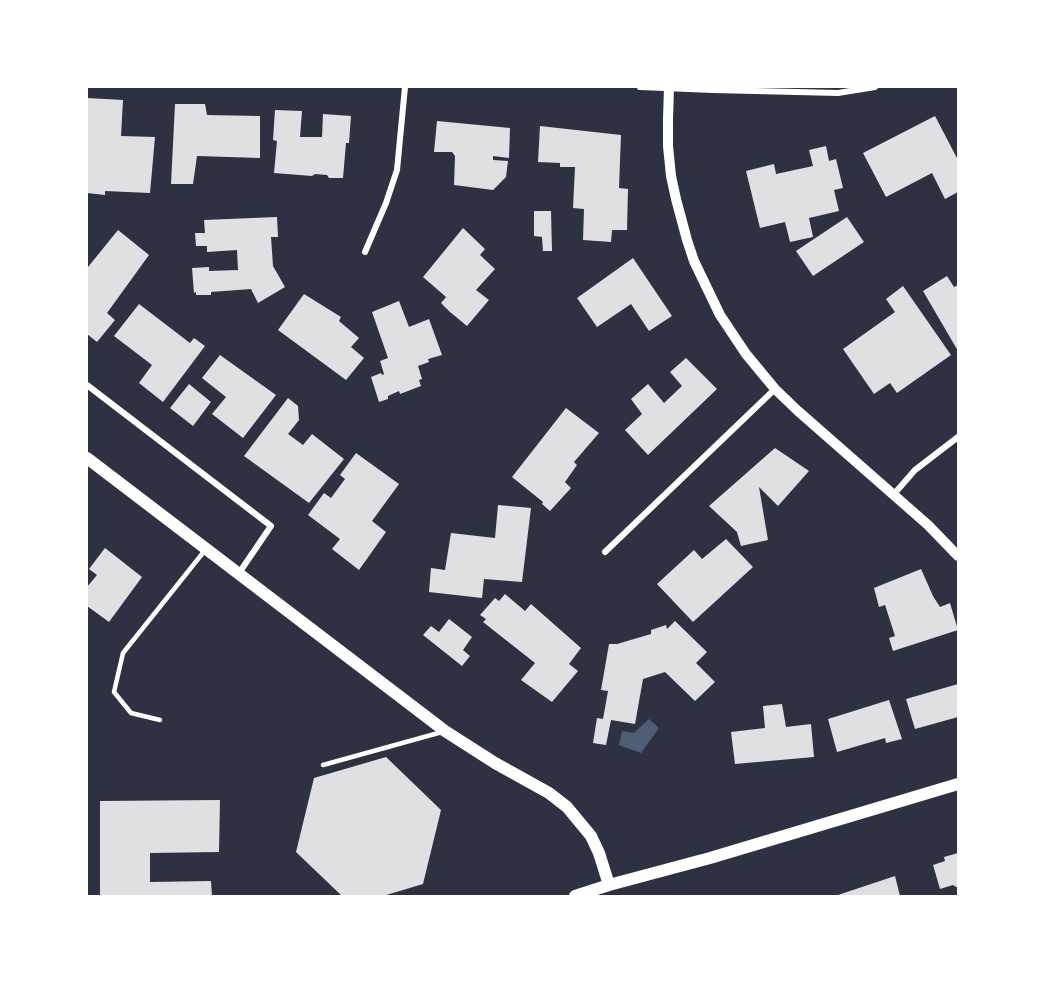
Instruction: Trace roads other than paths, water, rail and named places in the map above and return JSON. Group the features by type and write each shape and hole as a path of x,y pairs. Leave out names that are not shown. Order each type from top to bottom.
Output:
{"main road":[{"path":"87,458 445,731 495,763 549,793 567,807 591,836 609,885"},
{"path":"575,896 958,784"}],"street":[{"path":"365,252 397,170 405,87"},
{"path":"640,87 838,93 875,87"},
{"path":"669,88 670,161 676,199 687,240 702,279 720,315 746,354 775,389 928,525 958,556"},
{"path":"87,385 271,526 238,574"},
{"path":"606,552 775,389"},
{"path":"894,494 915,470 958,437"}],"lane":[{"path":"160,720 131,713 114,692 123,653 206,549"},
{"path":"323,765 445,731"}],"water":[{"path":"649,719 659,728 641,753 619,745 622,731 634,733"}]}
